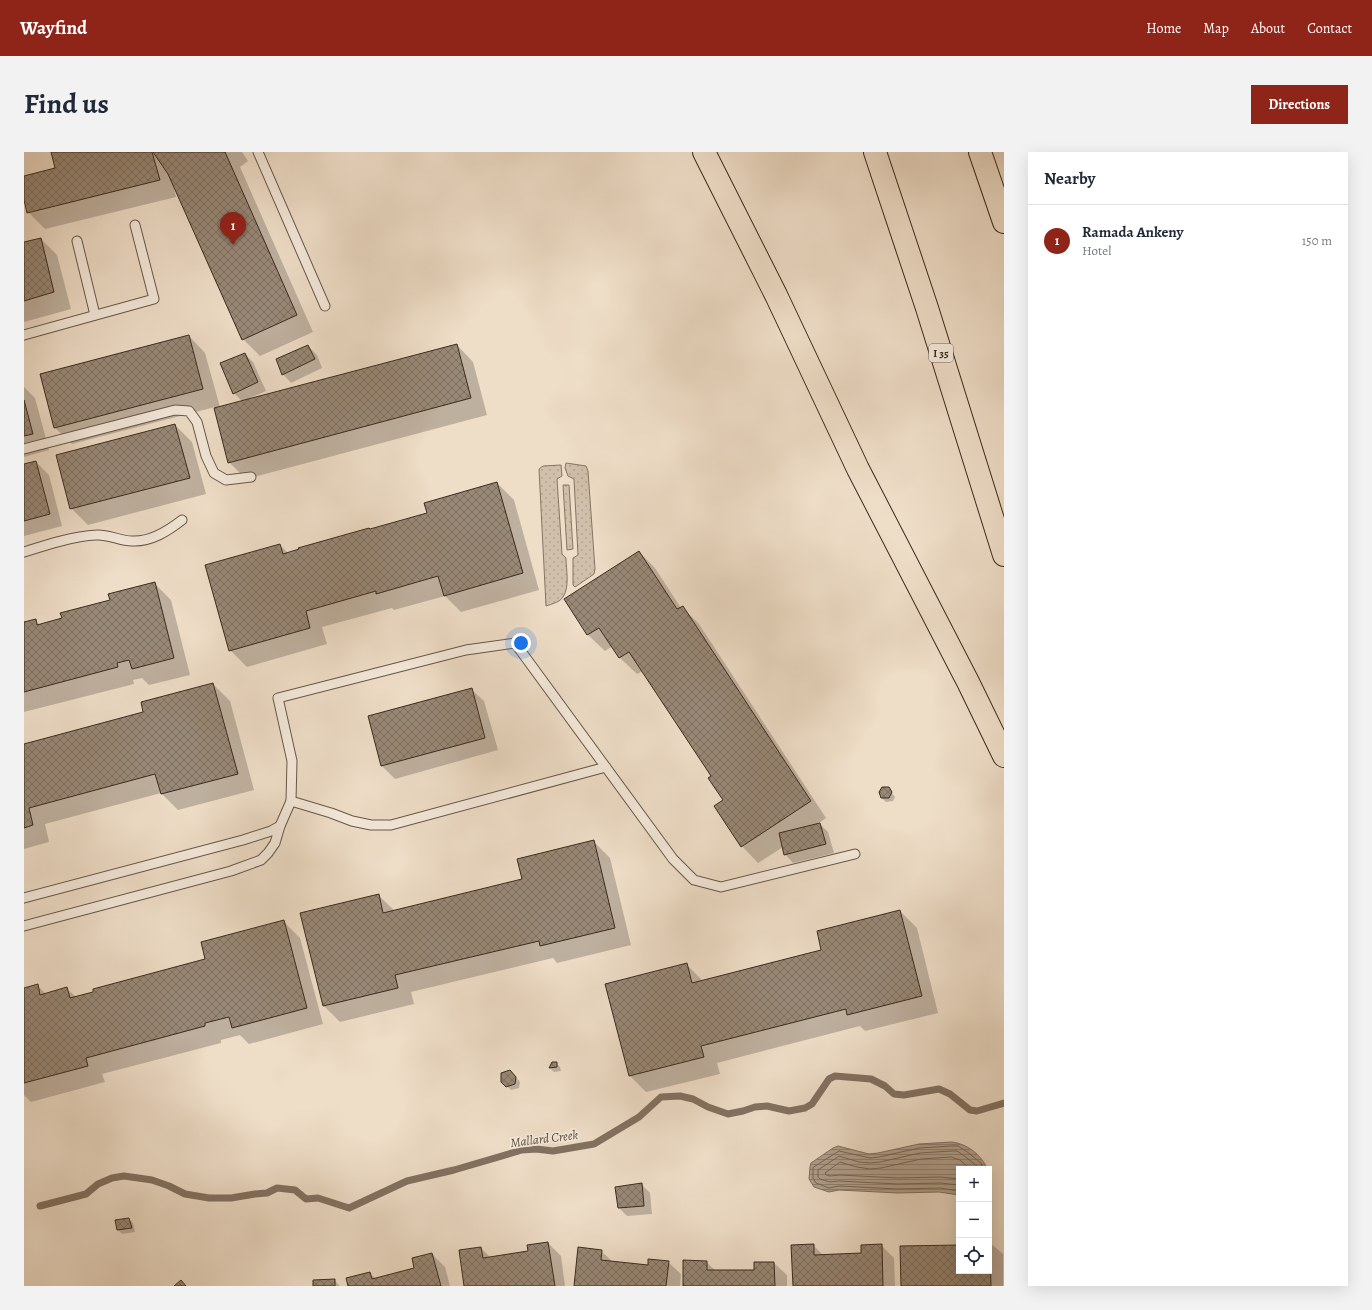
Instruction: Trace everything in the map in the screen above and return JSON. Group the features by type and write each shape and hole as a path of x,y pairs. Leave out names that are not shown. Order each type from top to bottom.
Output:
{"highway":[{"path":"704,152 776,295 858,469 968,682 1004,756"},
{"name":"I 35","path":"876,152 927,308 1004,555"},
{"path":"980,152 1004,222"}],"lane":[{"path":"258,152 325,306"},
{"path":"24,335 154,299 135,226"},
{"path":"77,241 95,315"},
{"path":"24,449 175,410 189,411 197,422 206,456 214,473 226,480 251,477"},
{"path":"24,552 46,545 97,534 133,542 154,538 170,530 182,520"},
{"path":"24,926 224,873 261,860 275,843 280,826 291,801 292,761 278,698 466,650 515,644 673,859 694,880 722,887 855,854"},
{"path":"291,801 352,821 371,825 391,825 606,767"},
{"path":"24,898 243,840 271,831 280,826"}],"shaded area":[{"path":"566,463 586,466 588,471 595,569 594,574 575,587 573,585 573,558 578,555 574,479 568,476 565,468"},
{"path":"561,465 562,476 557,479 562,554 566,558 567,583 562,599 556,603 546,606 539,469 543,466"},
{"path":"563,485 569,485 573,549 567,550"}],"water":[{"path":"957,1143 968,1147 981,1159 986,1166 956,1166 956,1195 939,1192 898,1193 839,1190 829,1192 814,1187 809,1179 811,1163 838,1146 869,1154 919,1144"}],"building":[{"path":"51,152 152,152 160,180 27,213 24,200 24,176 55,168"},
{"path":"153,152 225,152 297,315 242,340 168,174"},
{"path":"41,238 54,292 24,301 24,242"},
{"path":"189,335 203,389 54,428 40,374"},
{"path":"457,344 471,398 228,463 214,408"},
{"path":"308,345 315,359 282,375 276,359"},
{"path":"245,353 258,382 233,394 220,363"},
{"path":"24,400 33,434 24,436"},
{"path":"175,424 190,478 70,509 56,455"},
{"path":"36,461 50,514 24,521 24,464"},
{"path":"497,482 523,573 444,596 438,576 376,594 376,591 306,611 310,628 229,651 205,565 280,544 283,554 299,549 298,548 427,513 424,503"},
{"path":"639,551 677,609 683,606 811,801 741,847 714,806 723,800 708,778 711,776 629,652 619,658 599,628 587,635 564,599"},
{"path":"155,582 174,658 132,669 129,660 117,663 118,667 24,692 24,622 36,619 37,625 62,618 60,613 110,600 108,594"},
{"path":"213,683 238,774 161,794 155,774 29,808 33,825 24,828 24,744 143,712 141,702"},
{"path":"472,688 485,738 381,766 368,716"},
{"path":"882,787 889,787 892,792 889,798 881,798 879,792"},
{"path":"820,823 826,844 784,855 779,833"},
{"path":"594,840 615,928 540,946 539,941 395,975 398,988 323,1006 300,913 379,894 383,913 522,879 517,859"},
{"path":"900,910 922,996 847,1015 846,1009 701,1046 704,1057 629,1076 605,984 687,963 692,983 821,950 817,931"},
{"path":"284,920 307,1008 232,1028 229,1017 205,1023 205,1026 86,1058 88,1066 24,1083 24,988 38,984 40,995 67,987 70,998 93,992 93,989 205,959 201,942"},
{"path":"552,1062 557,1062 557,1067 549,1068"},
{"path":"510,1070 516,1077 515,1084 506,1087 501,1082 501,1073"},
{"path":"642,1183 644,1206 618,1208 615,1187"},
{"path":"129,1218 132,1228 117,1230 115,1220"},
{"path":"548,1242 555,1286 464,1286 459,1250 481,1247 483,1258 528,1251 527,1245"},
{"path":"814,1244 814,1255 861,1253 861,1245 882,1244 883,1286 793,1286 791,1245"},
{"path":"956,1245 956,1274 991,1274 991,1286 901,1286 900,1246"},
{"path":"578,1247 602,1250 601,1260 648,1265 648,1259 669,1261 666,1286 574,1286"},
{"path":"432,1253 441,1286 348,1286 346,1278 370,1272 372,1279 414,1268 412,1258"},
{"path":"683,1260 707,1261 707,1270 754,1270 754,1262 774,1262 775,1286 683,1286"},
{"path":"335,1279 335,1286 313,1286 313,1280"},
{"path":"181,1280 186,1286 174,1286"}],"waterway":[{"name":"Mallard Creek","path":"40,1206 86,1194 98,1184 112,1178 124,1176 152,1180 185,1194 209,1198 231,1198 267,1193 277,1188 295,1190 306,1199 318,1198 349,1208 407,1181 454,1170 522,1150 536,1149 553,1151 594,1144 639,1117 661,1097 680,1096 693,1099 708,1107 728,1114 755,1107 767,1106 789,1111 805,1108 812,1104 829,1079 835,1076 871,1079 885,1086 894,1094 904,1095 939,1089 950,1094 970,1110 977,1111 1004,1103"}],"place":[{"name":"Ramada Ankeny","path":"233,245"}]}
